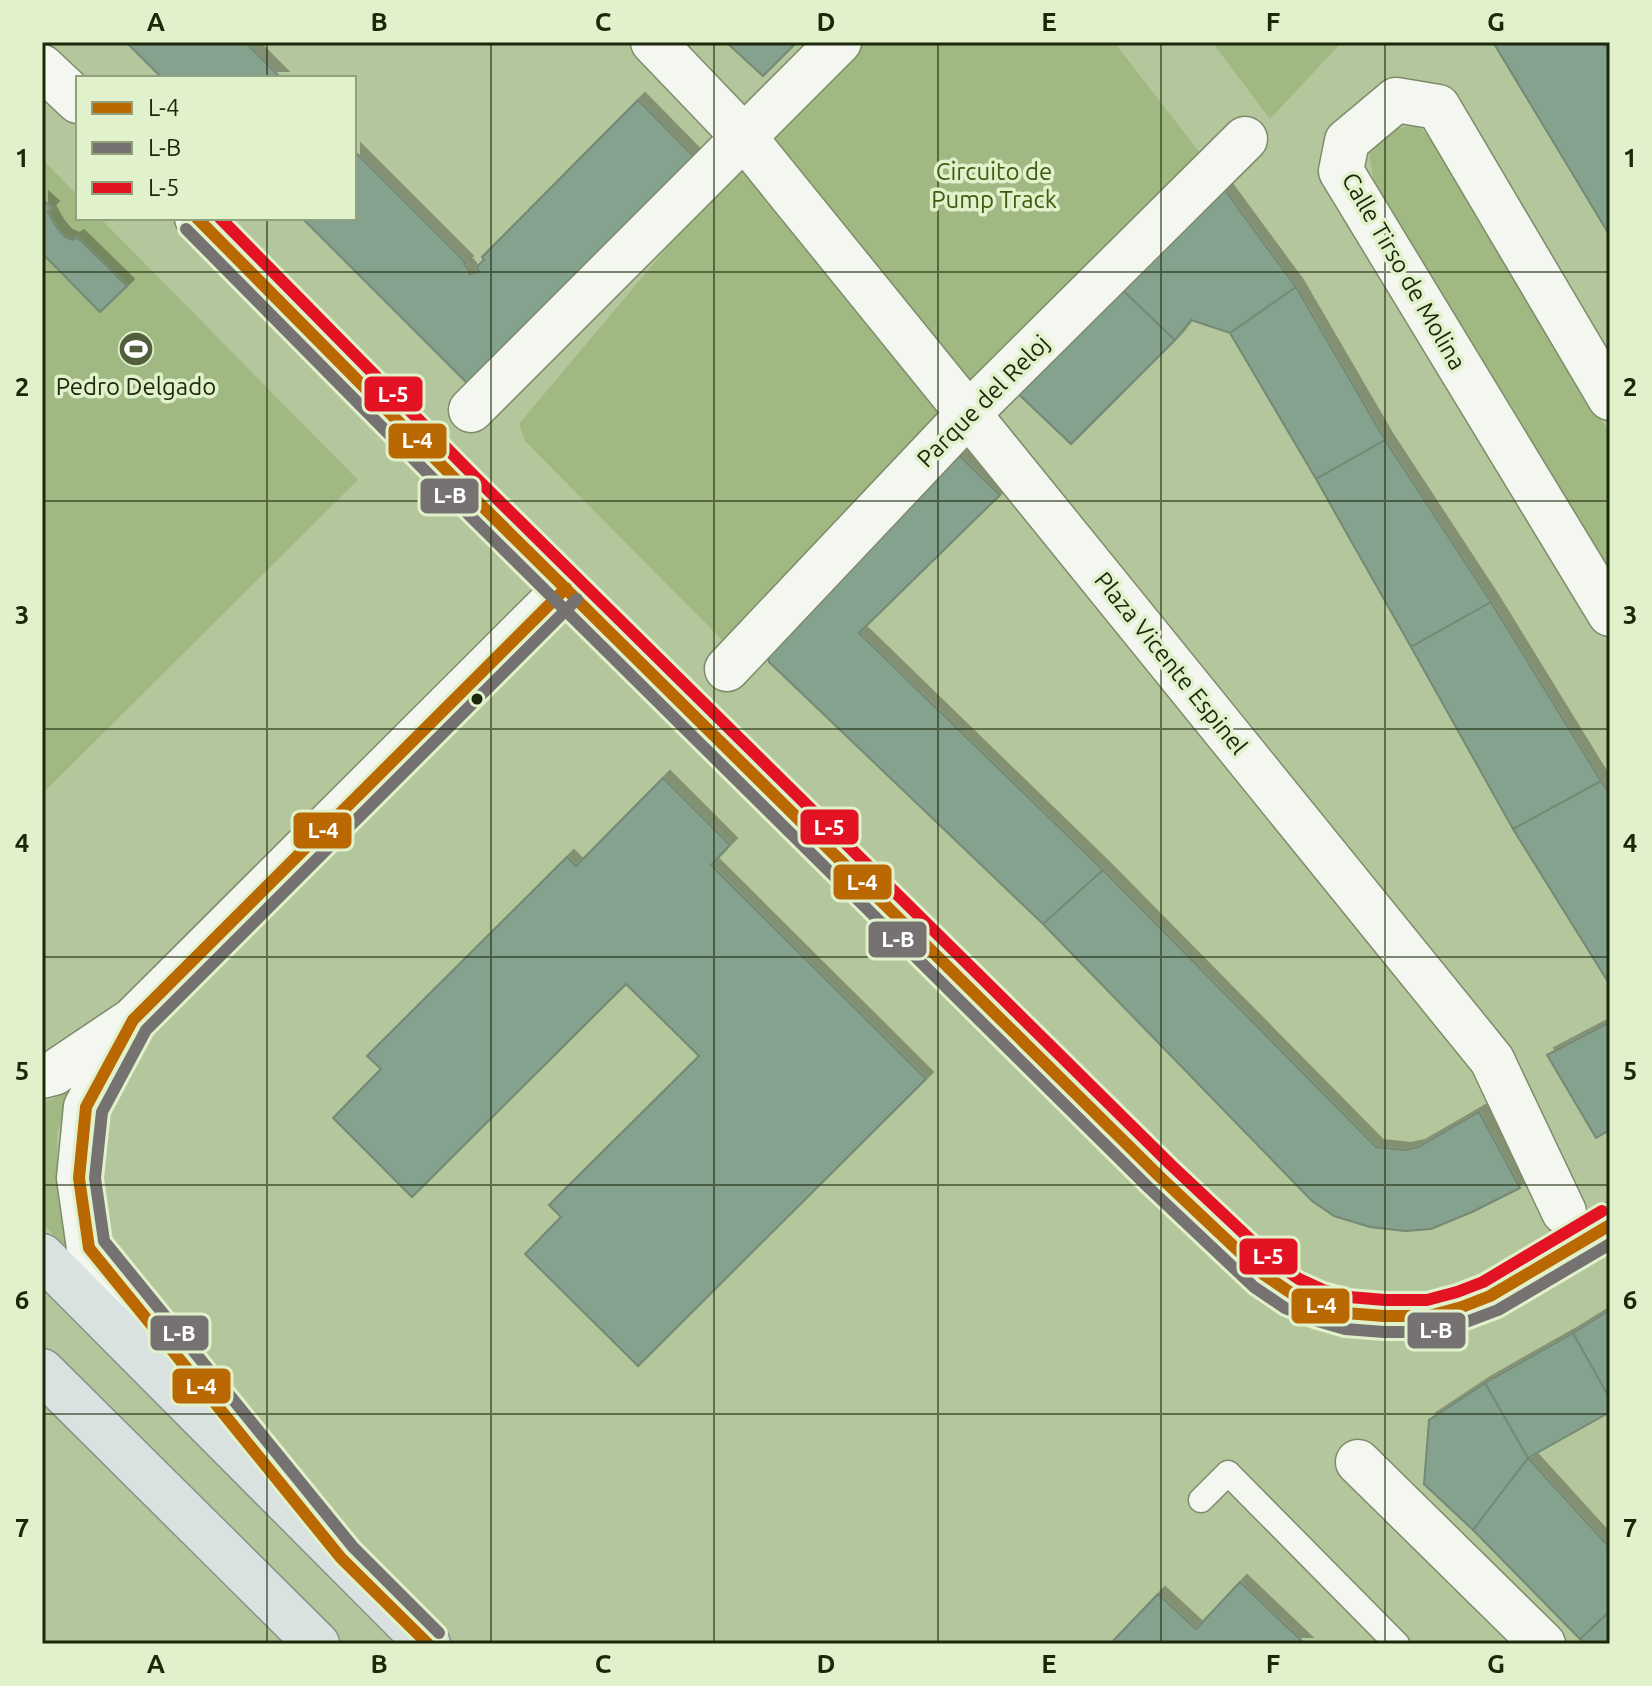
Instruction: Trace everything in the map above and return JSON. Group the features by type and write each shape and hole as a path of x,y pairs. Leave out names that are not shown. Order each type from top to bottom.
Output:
{"main road":[{"path":"42,1256 428,1644"},
{"path":"42,1371 317,1644"}],"street":[{"name":"Plaza Vicente Espinel","path":"653,42 744,137 1492,1060 1564,1212"},
{"path":"471,410 839,42"},
{"path":"42,67 76,99"},
{"name":"Calle Tirso de Molina","path":"1610,398 1438,107 1396,100 1347,141 1341,171 1610,614"},
{"name":"Parque del Reloj","path":"727,669 969,413 1245,139"},
{"path":"199,220 467,491 1159,1176 1263,1274 1291,1293 1346,1313 1429,1316 1490,1296 1610,1225"},
{"path":"42,1076 54,1073 133,1020 566,588"},
{"path":"133,1020 86,1107 79,1178 89,1248 341,1558"},
{"path":"1358,1462 1543,1644"}],"lane":[{"path":"1201,1500 1228,1473 1397,1644"}],"green space":[{"name":"Circuito de Pump Track","path":"839,42 1114,42 1214,171 976,394 773,140 769,111"},
{"path":"1212,42 1342,42 1270,119"},
{"path":"1417,125 1445,152 1610,434 1610,583 1374,183 1368,147 1386,130"},
{"name":"Pedro Delgado","path":"42,159 76,194 76,220 102,220 358,480 42,794"},
{"path":"739,162 969,413 725,643 525,441 519,424"},
{"path":"85,1075 57,1131 58,1201 76,1258 42,1223 42,1103 55,1098"}],"building":[{"path":"126,42 245,42 279,76 160,76"},
{"path":"726,42 797,42 763,76"},
{"path":"1493,42 1603,42 1610,54 1610,236"},
{"path":"638,100 698,161 472,388 304,220 356,220 356,153 466,263 469,274 479,272 477,266 484,260 482,257"},
{"path":"1221,185 1296,287 1230,333 1191,320 1175,340 1114,282"},
{"path":"42,199 52,208 48,212 65,237 73,240 77,237 127,286 100,312 42,253"},
{"path":"1114,282 1175,340 1071,444 1008,384"},
{"path":"1296,287 1385,440 1316,479 1230,333"},
{"path":"1385,440 1491,602 1411,647 1316,479"},
{"path":"946,443 1000,495 859,633 1103,870 1043,924 769,662 768,628"},
{"path":"1491,602 1601,781 1513,829 1411,647"},
{"path":"663,778 730,845 711,865 926,1079 638,1366 525,1254 561,1217 549,1205 699,1056 626,984 412,1197 333,1118 381,1069 367,1056 567,857 576,866"},
{"path":"1601,781 1610,795 1610,985 1513,829"},
{"path":"1103,870 1376,1147 1404,1150 1418,1147 1479,1112 1520,1188 1431,1229 1405,1231 1370,1227 1334,1216 1312,1201 1043,924"},
{"path":"1610,1022 1610,1130 1596,1138 1547,1055"},
{"path":"1610,1310 1610,1399 1573,1333"},
{"path":"1573,1333 1610,1399 1610,1412 1528,1458 1485,1383"},
{"path":"1485,1383 1528,1458 1473,1530 1424,1484 1429,1420"},
{"path":"1528,1458 1610,1548 1610,1611 1580,1639 1473,1530"},
{"path":"1240,1582 1305,1644 1110,1644 1158,1594 1196,1629"},
{"path":"1610,1611 1610,1644 1585,1644 1580,1639"}],"transit line":[{"name":"L-4","path":"199,220 467,491 1159,1176 1263,1274 1291,1293 1346,1313 1429,1316 1490,1296 1610,1225"},
{"name":"L-5","path":"222,220 478,480 1170,1164 1273,1261 1299,1279 1349,1297 1427,1300 1483,1282 1602,1211"},
{"name":"L-B","path":"186,229 456,502 1148,1187 1254,1287 1285,1308 1345,1329 1430,1332 1498,1310 1610,1244"},
{"name":"L-4","path":"428,1644 341,1558 89,1248 79,1178 86,1107 133,1020 566,588"},
{"name":"L-B","path":"439,1633 353,1547 104,1241 95,1178 102,1112 146,1030 577,599"}],"place":[{"name":"Pedro Delgado","path":"136,349"}]}
